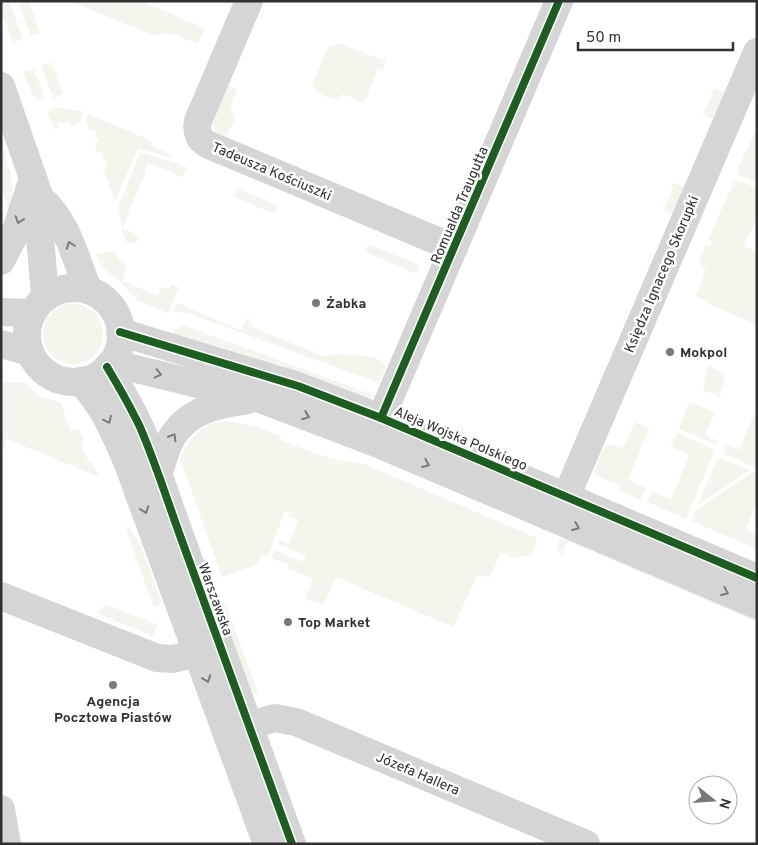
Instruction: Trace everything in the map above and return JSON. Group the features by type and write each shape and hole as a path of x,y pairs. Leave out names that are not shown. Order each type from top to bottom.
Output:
{"street":[{"name":"Tadeusza Kościuszki","path":"249,1 198,121 198,137 204,142 220,149 454,248"},
{"name":"Romualda Traugutta","path":"381,418 558,1"},
{"name":"Księdza Ignacego Skorupki","path":"566,497 757,52"},
{"path":"1,86 36,188 40,236 38,305 27,332 30,352 38,365 50,375 59,379 80,381 90,378 109,365 118,348 120,332 118,321 111,306 98,295 88,290 66,288 38,305 1,312"},
{"path":"1,261 36,188"},
{"path":"36,188 64,229 88,290"},
{"name":"Aleja Wojska Polskiego","path":"120,332 298,386 381,418 757,578"},
{"path":"1,344 30,352"},
{"path":"109,365 260,399 381,445 757,605"},
{"name":"Warszawska","path":"109,365 132,411 158,476 292,844"},
{"path":"80,381 94,395 106,413 124,456 198,652 267,844"},
{"path":"158,476 171,439 184,422 193,415 223,403 260,399"},
{"path":"1,596 157,658 173,659 198,652"},
{"name":"Józefa Hallera","path":"249,725 275,718 296,722 586,844"},
{"path":"1,809 7,844"}],"shaded area":[{"path":"1,1 9,1 23,39 13,43 1,10"},
{"path":"18,1 29,1 40,33 31,37"},
{"path":"70,1 141,1 204,28 204,30 198,44 182,37 165,33 154,36"},
{"path":"338,43 386,61 383,69 378,68 364,103 343,94 335,100 321,94 314,86 313,82 328,47"},
{"path":"51,62 63,93 54,99 41,66"},
{"path":"34,69 43,93 43,98 39,101 32,93 23,72"},
{"path":"224,84 237,89 230,106 235,119 225,141 218,134 213,121 215,107"},
{"path":"714,88 728,94 714,119 703,115"},
{"path":"56,107 84,113 80,123 72,126 69,121 58,124 59,128 55,129 48,114 49,110"},
{"path":"88,114 150,140 153,146 172,155 171,157 138,148 115,201 103,168 107,166 102,152 98,153 94,143 99,142 94,129 89,130 86,120"},
{"path":"757,127 757,183 739,175 737,171"},
{"path":"1,143 12,181 11,219 1,187"},
{"path":"142,153 187,167 183,177 148,163 123,228 139,236 136,243 127,243 124,234 118,207"},
{"path":"737,180 757,188 757,217 744,246 757,252 757,325 709,304 696,296 706,269 702,268 699,262 706,245 710,246 712,241 708,240 734,181"},
{"path":"673,183 688,189 673,214 664,210"},
{"path":"238,189 279,206 275,214 234,197"},
{"path":"368,244 421,266 417,274 365,252"},
{"path":"114,251 119,260 127,267 123,281 158,296 161,287 169,290 171,284 179,287 168,313 138,301 120,281 102,267 96,254"},
{"path":"177,303 241,330 248,317 253,327 324,357 336,354 369,356 378,359 386,366 380,381 376,382 188,313 173,312"},
{"path":"67,304 79,304 90,309 98,317 103,328 101,346 90,359 79,364 67,364 56,359 48,351 43,340 43,328 48,317 56,309"},
{"path":"183,325 376,396 366,399 173,337 174,331"},
{"path":"708,365 723,374 725,380 719,397 703,390"},
{"path":"1,382 24,382 37,394 61,403 71,432 79,429 84,442 81,444 89,463 92,462 99,477 7,439 1,459"},
{"path":"689,402 715,412 705,435 719,441 717,445 679,429"},
{"path":"757,407 757,468 724,454 724,444 739,450"},
{"path":"227,421 253,426 281,436 280,440 331,459 367,465 537,538 536,545 529,555 515,558 501,553 489,578 478,574 453,627 336,577 323,606 305,598 313,579 288,569 289,565 271,558 275,550 303,562 306,556 278,544 279,540 289,544 298,520 289,516 290,513 285,511 268,556 262,554 257,565 222,577 180,459 192,438 198,432 211,424"},
{"path":"635,422 649,428 628,480 646,488 641,500 618,490 620,486 595,475 594,471 605,445 609,444 623,448"},
{"path":"677,433 715,449 686,519 647,502 652,491 671,499 689,455 671,447"},
{"path":"718,457 749,470 698,505"},
{"path":"753,472 757,473 757,502 745,530 757,535 757,549 691,521 695,511"},
{"path":"125,527 130,528 140,544 161,601 159,605 154,607"},
{"path":"569,537 757,615 757,622 568,541 562,555 558,550 557,544 560,540"},
{"path":"104,604 157,624 153,636 99,614"},
{"path":"222,605 227,607 259,696 246,687 217,607"}],"cycle path":[{"path":"381,418 559,1"},
{"path":"120,332 298,386 381,418 757,578"},
{"path":"107,367 136,419 151,455 292,844"}],"place":[{"name":"Żabka","path":"316,303"},
{"name":"Mokpol","path":"670,352"},
{"name":"Top Market","path":"288,622"},
{"name":"Agencja Pocztowa Piastów","path":"113,685"}]}
